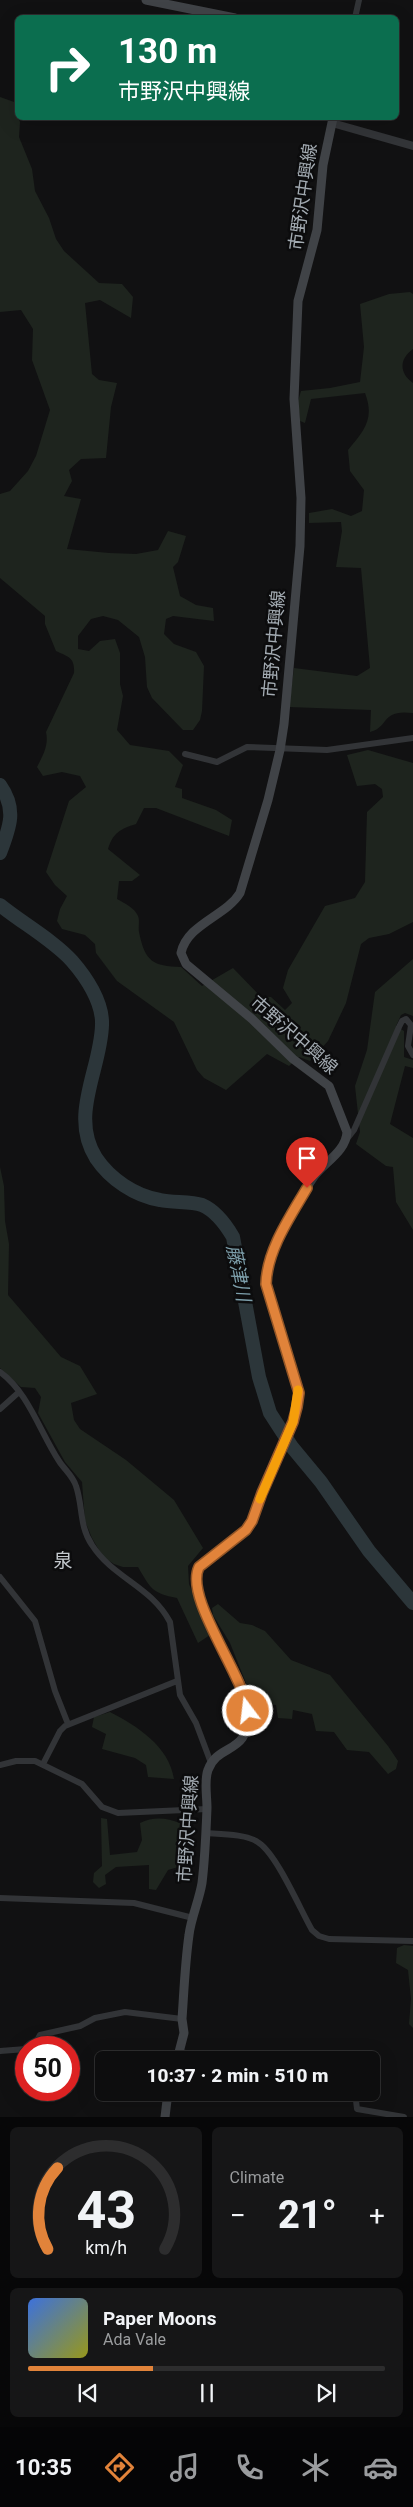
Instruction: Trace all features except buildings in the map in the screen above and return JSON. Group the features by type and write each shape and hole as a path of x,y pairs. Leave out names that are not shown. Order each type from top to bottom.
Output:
{"main road":[{"path":"146,0 220,15"},
{"name":"市野沢中興線","path":"179,2051 184,2033 182,2019 189,1934 202,1883 206,1833 207,1772 211,1763 218,1756 241,1742 245,1735 248,1711 236,1673 204,1610 196,1586 195,1576 199,1567 246,1530 252,1521 293,1422 299,1393 266,1284 267,1268 276,1244 314,1177 343,1146 347,1132 329,1086 293,1059 252,1019 186,964 181,953 186,943 203,924 230,906 240,893 280,750 300,546 301,498 294,399 298,301 317,230 323,165 332,120"},
{"path":"165,2117 167,2101"}],"street":[{"path":"356,15 360,0"},
{"path":"332,120 413,146"},
{"path":"185,754 217,762 247,747 280,750 327,750 413,738"},
{"path":"346,1139 354,1130 402,1021 406,1020 411,1025 408,1046 413,1055"},
{"path":"0,1372 12,1380 59,1462 76,1485 82,1520 91,1544 109,1566 151,1596 165,1613 170,1627 180,1695 196,1723 211,1763"},
{"path":"0,1409 19,1392"},
{"path":"0,1577 36,1621 55,1691 68,1724"},
{"path":"43,1764 60,1731 68,1724 177,1681"},
{"path":"0,1765 27,1760 43,1764 82,1784 102,1807 118,1813 207,1809"},
{"path":"206,1833 234,1835 259,1842 271,1855 312,1930 318,1936 329,1939 413,1941"},
{"path":"0,1898 134,1902 194,1918"},
{"path":"39,2036 80,2026 95,2018 117,2014 141,2013 182,2019"},
{"path":"0,2051 15,2050"},
{"path":"356,2101 357,2109 404,2117"}],"shaded area":[{"path":"0,97 15,102 15,120 20,122 19,137 32,169 35,191 49,218 56,239 64,251 99,283 122,284 133,297 131,318 100,300 85,303 92,374 99,380 117,383 111,407 106,458 81,459 69,470 72,481 64,496 81,499 67,549 136,554 158,550 168,531 186,536 178,562 173,567 180,596 196,605 213,608 214,621 173,616 166,619 164,634 174,644 196,652 204,666 202,711 200,720 193,730 183,730 152,698 147,687 145,657 139,637 118,620 103,616 91,619 78,636 78,649 89,651 100,641 115,639 120,653 120,684 123,696 117,730 130,745 169,751 183,765 175,787 182,789 182,798 216,810 232,820 229,836 156,808 144,808 136,824 121,830 112,839 108,849 140,875 132,881 119,881 117,899 137,913 141,942 148,956 163,965 181,967 202,986 233,968 260,996 271,997 285,1010 292,1003 283,988 288,970 325,906 355,898 365,882 367,812 383,797 382,789 375,784 357,786 347,755 368,750 413,763 413,922 389,934 369,938 361,944 346,1003 328,1041 310,1061 299,1057 289,1066 267,1054 226,1090 204,1078 197,1070 174,1022 117,981 96,953 95,944 85,935 62,929 57,921 60,909 67,896 55,885 46,872 69,801 86,787 80,776 62,772 43,776 37,767 46,746 46,732 74,673 73,664 68,657 56,651 45,624 45,616 0,578 0,494 10,491 28,471 36,456 50,410 32,360 33,329 21,310 0,312"},
{"path":"410,292 413,294 413,349 405,357 402,366 405,375 413,383 413,713 402,712 390,716 376,730 370,732 371,710 289,707 294,668 357,676 370,668 361,568 336,567 342,531 341,522 309,523 309,513 332,509 351,516 362,511 364,490 350,471 348,450 359,437 366,424 369,410 368,402 365,393 311,399 305,423 300,421 298,401 301,391 360,382 364,347 360,304 389,294"},
{"path":"413,959 413,1016 405,1013 401,1015 396,1026 404,1031 404,1057 413,1060 413,1068 405,1066 390,1124 413,1138 413,1230 396,1202 393,1167 386,1166 356,1144 360,1132 355,1086 367,1050 375,992"},
{"path":"0,1167 4,1186 5,1221 9,1244 8,1295 61,1357 80,1366 97,1394 71,1403 74,1420 80,1429 126,1460 174,1500 203,1548 188,1566 189,1584 210,1635 198,1643 177,1598 162,1594 153,1589 138,1567 123,1567 103,1557 85,1521 82,1482 65,1462 38,1413 41,1397 35,1388 21,1387 0,1368"},
{"path":"218,1604 240,1623 252,1625 265,1631 291,1660 330,1675 388,1746 398,1761 396,1769 388,1774 369,1752 347,1750 334,1732 316,1731 312,1714 293,1710 292,1719 278,1718 276,1705 254,1703 230,1643 213,1615 212,1608"},
{"path":"110,1712 141,1731 159,1747 171,1767 174,1779 148,1777 146,1765 135,1758 102,1749 106,1734 92,1727 94,1717"},
{"path":"101,1818 107,1819 110,1855 137,1852 142,1840 140,1823 160,1818 180,1823 178,1867 168,1870 156,1890 149,1889 149,1865 116,1867 105,1875 106,1884 99,1888 93,1882 94,1873 102,1866"},
{"path":"404,1945 413,1946 413,2028 409,2024 411,1999 408,1970 396,1963 397,1948"}],"waterway":[{"name":"藤津川","path":"0,785 9,802 10,810 7,835 0,853"},
{"name":"藤津川","path":"0,905 64,953 83,975 97,999 102,1016 102,1025 97,1058 88,1092 85,1125 88,1142 96,1158 108,1173 141,1195 160,1200 202,1205 216,1215 227,1228 233,1237 259,1377 270,1413 292,1447 321,1482 369,1551 413,1603"}],"slow traffic":[{"path":"260,1499 293,1422 297,1407 298,1390"}],"district":[{"name":"泉","path":"63,1560"}],"route":[{"path":"248,1711 236,1673 204,1610 196,1586 195,1576 199,1567 246,1530 252,1521 293,1422 299,1393 266,1284 267,1268 276,1244 307,1188"}]}
